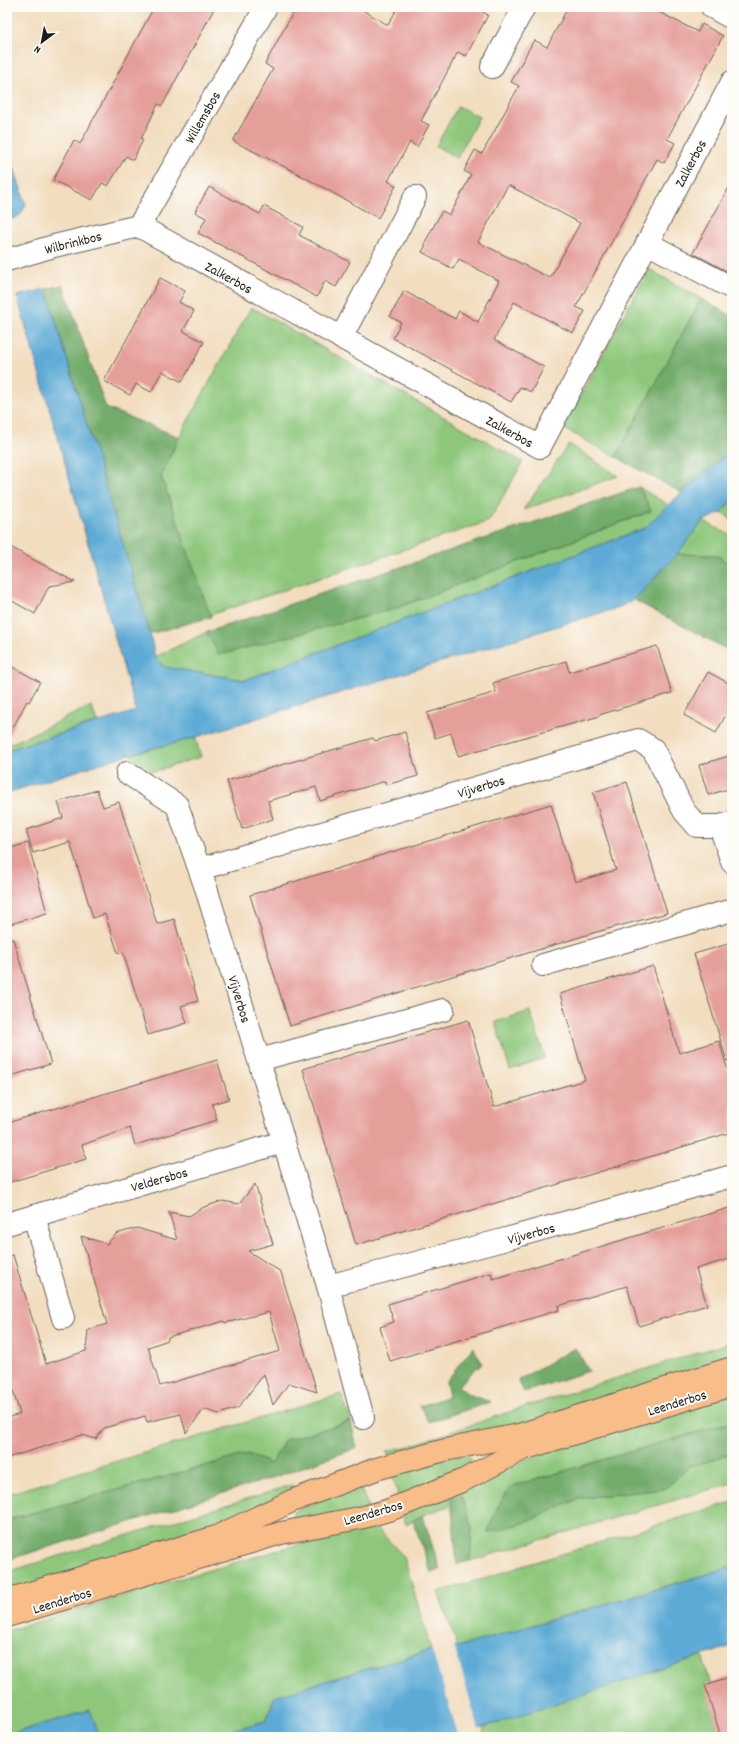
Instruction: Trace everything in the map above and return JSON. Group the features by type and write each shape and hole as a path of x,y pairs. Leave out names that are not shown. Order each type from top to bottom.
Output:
{"main road":[{"name":"Leenderbos","path":"7,1600 216,1536 292,1501 376,1469 445,1450 519,1435 732,1368"},
{"name":"Leenderbos","path":"7,1616 281,1533 364,1517 389,1510 464,1480 523,1450 732,1386"}],"street":[{"name":"Willemsbos","path":"139,226 266,7"},
{"path":"492,67 524,7"},
{"path":"712,7 732,18"},
{"name":"Zalkerbos","path":"139,226 540,447 732,82"},
{"path":"341,338 415,197"},
{"name":"Wilbrinkbos","path":"7,260 54,246 139,226"},
{"path":"648,243 732,288"},
{"name":"Vijverbos","path":"200,869 638,740 652,749 684,811 698,826 726,825 732,862"},
{"name":"Vijverbos","path":"127,773 176,805 200,869 328,1286 363,1418"},
{"path":"543,965 582,955 732,910"},
{"path":"259,1060 443,1010"},
{"name":"Veldersbos","path":"7,1224 284,1142"},
{"name":"Vijverbos","path":"328,1286 499,1241 732,1176"},
{"path":"34,1216 63,1318"}],"green space":[{"path":"458,106 479,117 457,158 436,146"},
{"path":"649,269 701,299 616,457 563,428"},
{"path":"63,285 106,408 179,437 161,476 211,617 150,634 46,289"},
{"path":"701,299 732,316 732,449 682,493 616,457"},
{"path":"251,307 523,462 489,521 210,615 161,476 179,437"},
{"path":"569,444 618,476 523,510"},
{"path":"639,487 668,505 645,528 245,680 164,667 155,657 207,632 219,654 394,609 651,511"},
{"path":"639,487 651,511 394,609 219,655 207,632"},
{"path":"732,500 732,519 721,513"},
{"path":"703,521 732,536 732,566 715,555 677,554"},
{"path":"677,554 716,555 732,566 732,652 634,600"},
{"path":"91,706 97,722 7,750 7,744 17,741"},
{"path":"195,737 201,757 142,775 134,769 131,754"},
{"path":"530,1011 545,1058 510,1070 495,1022"},
{"path":"732,1342 732,1362 511,1432 389,1458 387,1451 409,1446 524,1407"},
{"path":"473,1347 482,1363 458,1386 468,1394 491,1402 429,1422 420,1406 449,1396 446,1382"},
{"path":"575,1348 589,1371 524,1392 518,1380"},
{"path":"341,1394 351,1421 285,1440 271,1464 248,1454 7,1520 7,1494"},
{"path":"732,1395 732,1422 510,1487 487,1532 523,1523 581,1498 665,1489 687,1468 732,1453 732,1483 470,1561 472,1527 453,1505 425,1514 406,1524 402,1514 534,1456"},
{"path":"351,1421 357,1448 269,1479 7,1560 7,1520 248,1454 271,1464 285,1440"},
{"path":"732,1422 732,1453 687,1468 665,1489 581,1498 523,1523 487,1533 498,1507 510,1487"},
{"path":"467,1454 471,1459 469,1468 399,1499 391,1470"},
{"path":"359,1484 369,1509 297,1522 293,1518 293,1512"},
{"path":"292,1485 294,1495 243,1518 7,1592 7,1572"},
{"path":"462,1495 472,1527 470,1561 457,1564 451,1499"},
{"path":"732,1502 732,1567 458,1647 438,1592"},
{"path":"423,1516 440,1570 431,1573 413,1520"},
{"path":"374,1525 404,1557 431,1650 275,1696 266,1721 204,1737 100,1737 90,1710 7,1735 7,1631 161,1584 348,1530"},
{"path":"702,1655 726,1737 485,1737 483,1727"}],"water":[{"path":"7,145 26,205 21,214 14,219 7,217"},
{"path":"46,289 150,634 155,657 164,667 245,680 645,528 668,505 732,449 732,500 721,513 703,521 677,554 636,598 620,607 180,742 130,754 7,793 7,750 136,711 17,296"},
{"path":"732,1567 732,1646 457,1736 204,1737 266,1721 275,1696 431,1650 458,1647"},
{"path":"90,1710 100,1737 7,1737 7,1735"}],"pier":[{"path":"454,1646 479,1730 459,1737 431,1648"}],"building":[{"path":"154,7 215,7 162,106 158,104 141,139 143,140 133,160 126,156 108,186 102,183 92,200 53,180 74,140 80,144"},
{"path":"296,7 357,7 388,25 398,7 473,7 488,15 466,56 458,52 421,121 429,125 417,147 410,142 388,181 396,186 378,218 295,172 233,141 273,69 265,64"},
{"path":"568,7 649,7 698,32 702,24 723,36 667,139 675,143 664,163 657,159 576,307 585,311 573,333 514,302 494,340 544,367 531,392 520,387 511,402 393,338 401,322 390,317 404,291 455,319 459,311 478,322 499,281 459,259 453,269 422,252 426,245 424,244 442,211 450,215 471,175 464,171 475,150 482,154 519,86 511,82 534,40 547,47","holes":["508,185 580,223 550,278 478,242"]},
{"path":"732,182 732,274 693,253"},
{"path":"209,187 260,214 264,206 303,227 299,235 350,262 336,287 325,281 317,297 198,233 206,218 195,212"},
{"path":"160,278 185,291 179,302 194,311 183,331 204,342 182,382 162,371 151,392 136,384 130,395 104,381"},
{"path":"7,545 75,582 49,586 35,614 7,598"},
{"path":"657,646 672,693 599,715 600,716 458,756 451,733 435,738 427,713 496,692 493,683 566,661 569,672"},
{"path":"7,664 40,682 29,702 27,701 7,739"},
{"path":"708,672 732,685 732,704 716,733 684,715"},
{"path":"405,732 418,776 386,785 385,781 320,801 316,787 268,801 273,819 242,829 227,781 373,738 375,741"},
{"path":"732,755 732,788 708,795 699,765"},
{"path":"627,782 667,913 593,933 290,1026 250,895 551,804 575,882 616,870 593,792"},
{"path":"97,790 103,807 119,802 157,924 174,919 198,1001 181,1006 187,1023 148,1035 123,952 118,953 105,914 93,918 70,842 33,853 26,830 63,818 58,802"},
{"path":"28,843 47,913 7,925 7,849"},
{"path":"7,939 13,939 51,1064 7,1077"},
{"path":"728,944 732,956 732,1060 727,1061 694,954"},
{"path":"653,966 679,1053 719,1041 732,1084 732,1132 356,1245 303,1069 468,1020 494,1107 585,1080 560,994"},
{"path":"217,1060 229,1099 212,1104 217,1120 135,1145 130,1128 82,1145 86,1159 7,1183 7,1123"},
{"path":"255,1184 273,1244 248,1251 281,1272 317,1392 289,1383 273,1405 264,1374 238,1408 219,1414 204,1409 186,1433 181,1414 147,1422 145,1416 104,1428 96,1439 82,1435 7,1458 7,1418 20,1414 7,1371 7,1256 13,1255 46,1364 86,1351 88,1330 107,1324 81,1236 107,1244 116,1234 137,1228 177,1240 169,1212 189,1216 204,1207 222,1201 239,1204","holes":["269,1312 280,1351 160,1386 148,1347 168,1340 168,1337 224,1321 225,1323"]},
{"path":"732,1207 732,1258 696,1269 707,1305 639,1326 627,1286 558,1306 559,1310 390,1361 380,1327 394,1322 388,1304 491,1273 493,1279"},
{"path":"732,1676 732,1737 721,1737 705,1685"}]}
